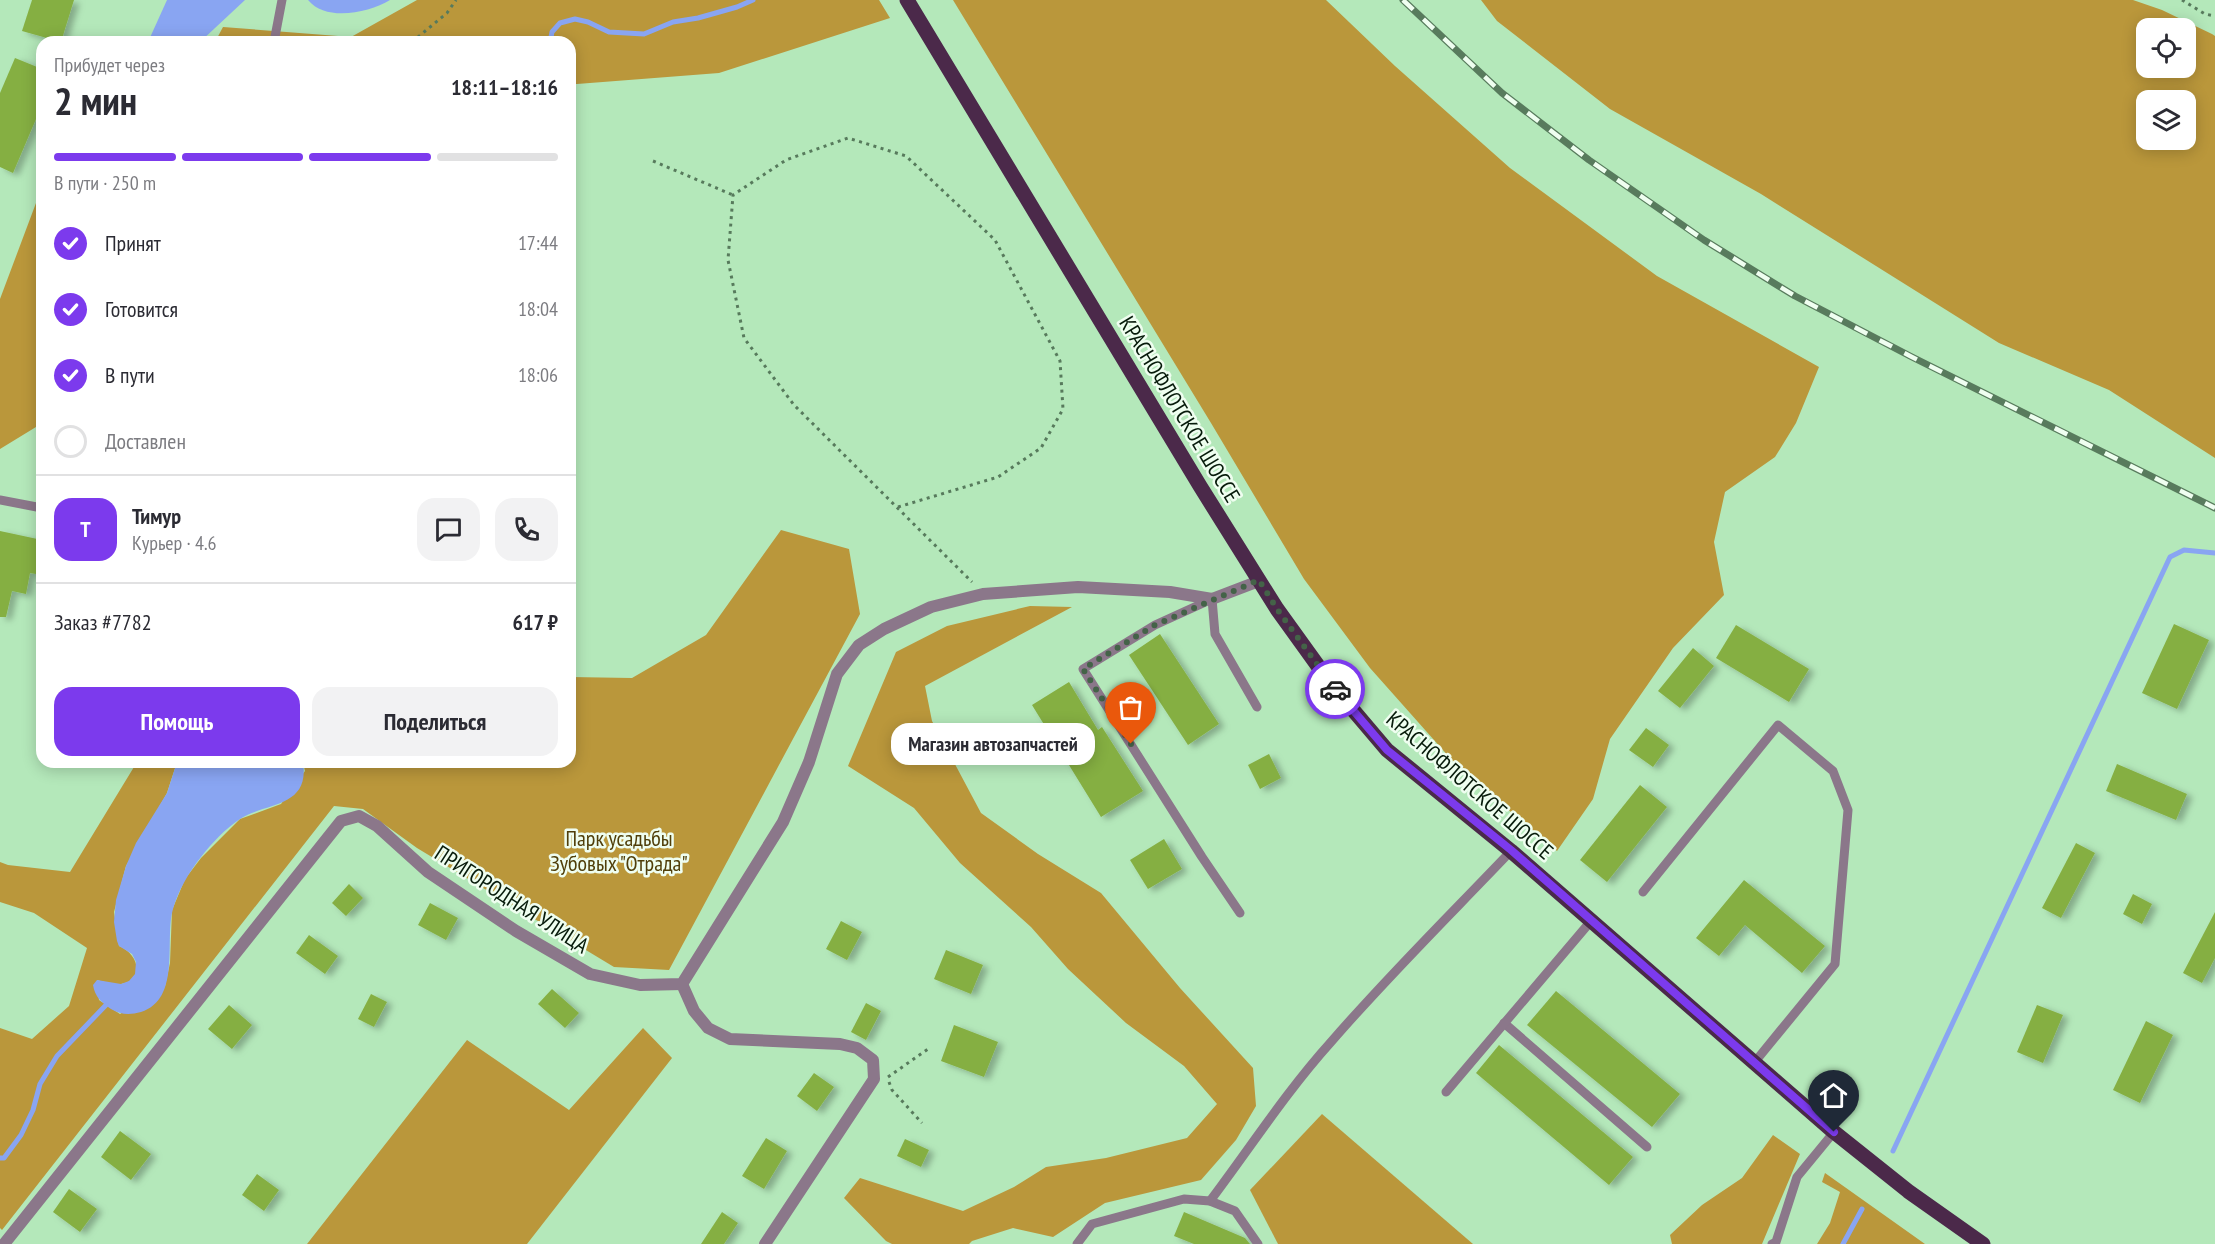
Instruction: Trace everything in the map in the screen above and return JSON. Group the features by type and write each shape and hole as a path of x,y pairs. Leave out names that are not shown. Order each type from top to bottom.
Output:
{"main road":[{"name":"КРАСНОФЛОТСКОЕ ШОССЕ","path":"907,0 1259,580 1331,684 1387,750 1511,850 1834,1132 1908,1191 1983,1244"}],"street":[{"path":"765,1244 880,1078 873,1060 857,1048 840,1044 730,1040 708,1028 694,1011 682,984 783,822 809,762 837,674 859,645 884,629 931,607 983,594 1078,587 1170,592 1212,599 1259,580"},
{"name":"ПРИГОРОДНАЯ УЛИЦА","path":"4,1244 341,820 359,816 377,826 428,872 516,931 590,974 640,985 682,984"}],"lane":[{"path":"275,36 282,0"},
{"path":"0,500 36,507"},
{"path":"1240,913 1083,669 1155,625 1212,599 1215,634 1257,707"},
{"path":"1643,892 1778,725 1833,771 1848,810 1835,964 1754,1063"},
{"path":"1210,1201 1247,1153 1280,1104 1331,1042 1511,850"},
{"path":"1446,1092 1591,921"},
{"path":"1504,1023 1647,1147"},
{"path":"1772,1244 1776,1242 1797,1177 1834,1132"},
{"path":"1077,1244 1092,1224 1184,1198 1210,1201 1235,1211 1258,1244"}],"path":[{"path":"419,36 447,13 456,0"},
{"path":"2182,0 2205,14 2215,16"},
{"path":"733,195 786,160 848,138 906,156 995,240 1060,361 1063,409 1041,448 998,477 898,507"},
{"path":"653,161 733,195"},
{"path":"733,195 728,260 744,338 794,405 983,594"},
{"path":"922,1123 880,1078 928,1049"}],"green space":[{"path":"417,0 879,0 890,18 719,73 577,84 576,36 353,36"},
{"path":"953,0 1326,0 1395,66 1510,168 1657,276 1819,367 1796,423 1775,457 1725,492 1714,542 1724,595 1673,648 1610,739 1593,799 1557,851 1458,767 1370,668 1304,579"},
{"path":"1481,0 2133,0 2179,18 2136,18 2136,78 2196,78 2196,26 2212,34 2215,36 2215,458 2109,390 1999,343 1761,194 1610,109 1497,21"},
{"path":"223,27 338,36 218,36"},
{"path":"36,203 36,427 0,449 0,299"},
{"name":"Парк усадьбы Зубовых \"Отрада\"","path":"781,530 849,549 860,614 669,970 614,967 417,848 363,809 334,806 2,1230 0,1228 0,1028 32,1039 69,1006 87,948 34,913 0,902 0,862 8,865 70,872 133,768 175,768 167,793 126,866 114,912 119,946 135,960 134,978 121,984 97,980 99,1000 120,1014 165,986 170,963 172,910 185,879 201,858 240,819 281,804 305,771 304,768 576,768 576,677 632,678 706,635"},
{"path":"1030,606 1072,607 925,686 932,721 981,813 1038,854 1101,893 1180,988 1253,1068 1256,1106 1236,1140 1201,1180 1105,1203 1053,1237 1013,1228 969,1244 892,1244 886,1241 844,1198 860,1178 963,1211 1014,1187 1046,1167 1106,1158 1187,1138 1217,1104 1184,1066 1126,1023 1068,969 1031,927 960,863 914,808 848,766 896,652 947,626"},
{"path":"643,1028 672,1058 527,1244 307,1244 467,1040 569,1110"},
{"path":"1322,1114 1473,1244 1278,1244 1250,1190"},
{"path":"1773,1135 1800,1154 1762,1244 1672,1244 1670,1235 1702,1205 1742,1178"},
{"path":"1825,1173 1925,1244 1817,1244 1830,1223 1840,1192 1822,1182"}],"water":[{"path":"167,0 245,0 206,36 151,36"},
{"path":"308,0 390,0 359,12 336,13 316,7"},
{"path":"175,768 303,768 300,788 293,796 240,819 219,836 192,869 173,909 169,967 162,995 154,1005 141,1012 122,1013 111,1009 101,1001 93,985 97,980 121,984 129,981 135,974 136,962 132,954 119,946 117,941 114,922 116,900 126,866 136,843 167,793"}],"building":[{"path":"32,0 74,0 63,36 40,36 22,31"},
{"path":"15,58 36,67 36,119 13,173 0,167 0,93"},
{"path":"0,531 36,539 36,574 30,573 26,594 12,591 6,617 0,617"},
{"path":"2174,624 2209,640 2177,709 2142,693"},
{"path":"1736,625 1809,669 1789,702 1716,658"},
{"path":"1160,634 1219,724 1188,745 1129,655"},
{"path":"1693,648 1714,666 1680,708 1658,691"},
{"path":"1069,682 1098,730 1102,727 1143,791 1101,817 1032,705"},
{"path":"1646,728 1669,745 1653,767 1629,750"},
{"path":"1269,754 1281,778 1260,789 1248,765"},
{"path":"2117,764 2187,794 2176,820 2106,791"},
{"path":"1640,785 1667,807 1607,882 1580,860"},
{"path":"1164,839 1182,869 1148,889 1130,860"},
{"path":"2076,843 2095,853 2061,918 2042,908"},
{"path":"1744,880 1825,946 1802,973 1745,925 1719,956 1696,938"},
{"path":"349,884 363,898 346,916 332,903"},
{"path":"2133,894 2152,904 2142,924 2123,914"},
{"path":"430,903 458,918 446,940 418,925"},
{"path":"2215,912 2215,958 2202,983 2183,973"},
{"path":"841,921 862,932 847,960 826,949"},
{"path":"309,935 338,956 325,974 296,953"},
{"path":"946,950 983,965 971,994 934,979"},
{"path":"552,989 579,1013 565,1028 538,1004"},
{"path":"1556,991 1680,1094 1652,1127 1527,1025"},
{"path":"371,994 387,1002 374,1027 358,1019"},
{"path":"866,1003 881,1011 866,1040 851,1032"},
{"path":"229,1005 252,1025 232,1049 208,1029"},
{"path":"2037,1005 2063,1015 2043,1063 2017,1052"},
{"path":"2146,1021 2173,1035 2140,1103 2113,1090"},
{"path":"954,1025 998,1042 984,1077 941,1061"},
{"path":"1499,1045 1633,1157 1609,1185 1476,1073"},
{"path":"814,1073 834,1087 817,1111 797,1096"},
{"path":"120,1131 151,1154 131,1180 101,1157"},
{"path":"766,1138 787,1151 764,1189 742,1176"},
{"path":"905,1139 929,1150 921,1167 897,1156"},
{"path":"257,1174 279,1190 264,1211 242,1195"},
{"path":"69,1189 97,1209 80,1232 53,1212"},
{"path":"722,1212 738,1223 724,1244 701,1244"},
{"path":"1184,1212 1245,1238 1250,1244 1194,1244 1174,1236"}],"waterway":[{"path":"551,36 560,23 575,19 588,22 609,32 644,34 673,22 698,18 753,0"},
{"path":"1893,1151 2170,557 2184,550 2215,553"},
{"path":"0,1158 4,1158 21,1135 33,1110 40,1084 57,1056 106,1005"},
{"path":"1843,1244 1862,1209"}],"railway":[{"path":"1403,0 1502,93 1589,160 1704,240 1795,296 2215,508"}],"way so far":[{"path":"1131,744 1083,669 1155,625 1259,580 1277,609 1335,689"}],"place":[{"name":"Магазин автозапчастей","path":"1131,744"}],"route":[{"path":"1335,689 1387,750 1511,850 1834,1132"}]}
